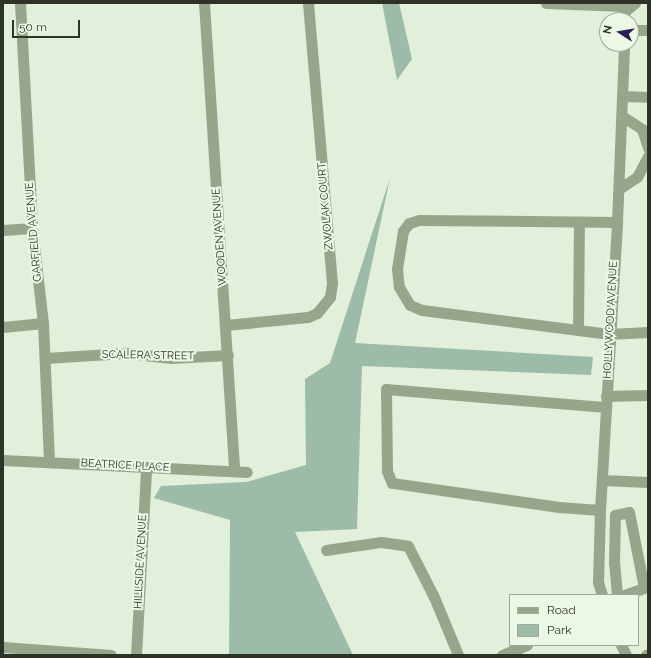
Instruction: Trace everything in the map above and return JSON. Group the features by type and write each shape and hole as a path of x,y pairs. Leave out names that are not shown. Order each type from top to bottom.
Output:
{"street":[{"name":"GARFIELD AVENUE","path":"20,3 32,228 43,323 49,462"},
{"name":"WOODEN AVENUE","path":"204,3 228,355 234,471"},
{"name":"ZWOLAK COURT","path":"226,325 308,317 321,309 330,296 332,283 308,3"},
{"path":"546,3 627,8"},
{"name":"HOLLYWOOD AVENUE","path":"602,594 598,582 600,510 609,334 619,189 624,52"},
{"path":"623,96 648,97"},
{"path":"622,116 642,129 648,148"},
{"path":"619,189 637,177 648,156"},
{"path":"617,222 419,220 409,224 403,231 397,269 400,287 410,305 422,310 609,334 648,332"},
{"path":"578,330 579,222"},
{"path":"3,230 32,228"},
{"path":"3,328 43,323"},
{"name":"SCALERA STREET","path":"45,358 126,353 171,358 228,355"},
{"path":"600,510 559,507 392,483 386,471 386,389 606,407"},
{"path":"606,396 648,395"},
{"name":"BEATRICE PLACE","path":"3,460 247,472"},
{"name":"HILLSIDE AVENUE","path":"136,655 146,468"},
{"path":"602,480 648,482"},
{"path":"617,594 614,564 615,515 629,512 644,588 627,594"},
{"path":"326,550 381,542 408,546 434,597 458,655"},
{"path":"622,646 626,655"},
{"path":"3,647 111,655"},
{"path":"502,655 523,650"}],"green space":[{"path":"382,3 399,3 412,59 397,80"},
{"path":"390,178 355,343 593,357 591,375 362,366 357,529 295,532 353,655 229,655 230,520 154,498 161,486 246,482 306,465 305,379 330,363"}]}
